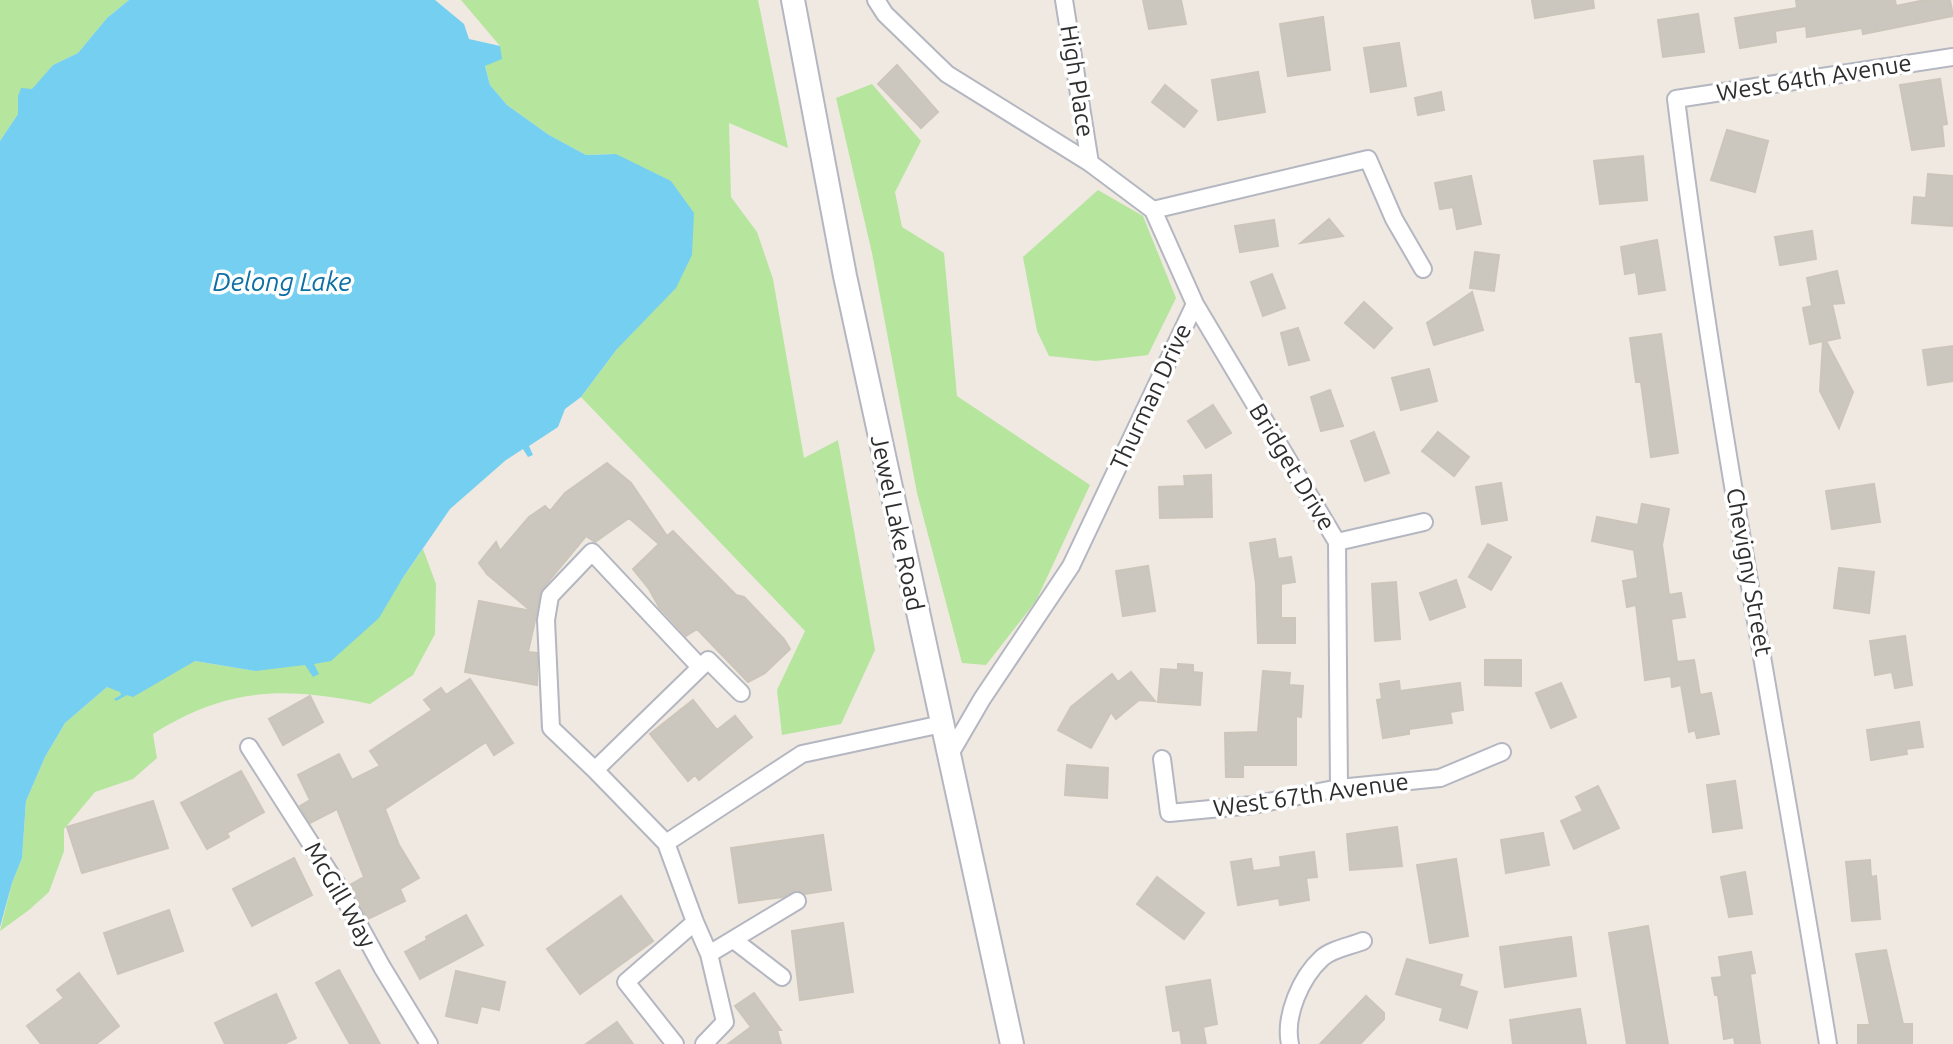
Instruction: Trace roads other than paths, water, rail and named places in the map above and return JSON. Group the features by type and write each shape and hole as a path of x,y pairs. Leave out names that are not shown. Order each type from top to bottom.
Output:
{"main road":[{"name":"Jewel Lake Road","path":"793,0 845,276 1012,1044"}],"street":[{"name":"Thurman Drive","path":"876,0 885,14 947,74 1090,163 1153,210 1195,304 1071,566 982,699 950,754"},
{"name":"High Place","path":"1064,0 1090,163"},
{"name":"West 64th Avenue","path":"1676,99 1953,57"},
{"name":"Chevigny Street","path":"1676,99 1743,543 1828,1044"},
{"path":"1153,210 1368,159 1394,219 1423,269"},
{"name":"Bridget Drive","path":"1195,304 1337,542 1339,788"},
{"path":"1337,542 1424,522"},
{"path":"700,667 592,552 550,596 546,620 551,728 666,843 709,954 725,1022 704,1044"},
{"path":"595,770 708,660 741,693"},
{"path":"666,843 802,754 942,724"},
{"name":"McGill Way","path":"249,747 336,883 429,1044"},
{"name":"West 67th Avenue","path":"1162,759 1169,813 1253,805 1339,788 1440,778 1502,752"},
{"path":"709,954 797,901"},
{"path":"675,1044 626,982 695,922"},
{"path":"735,941 782,977"},
{"path":"1290,1044 1287,1030 1301,986 1324,956 1363,941"}],"water":[{"name":"Delong Lake","path":"129,0 435,0 464,24 469,39 500,46 502,59 485,66 490,85 507,105 549,135 586,155 616,154 671,181 694,213 692,255 676,288 617,349 581,397 565,409 558,427 529,446 533,455 528,457 523,449 506,460 450,509 379,618 331,661 314,664 319,674 313,677 305,665 255,671 195,661 133,697 127,695 116,701 114,699 121,695 120,692 107,687 65,723 45,757 26,801 22,858 0,927 0,141 18,114 21,88 32,89 53,65 78,53 107,18"}]}
